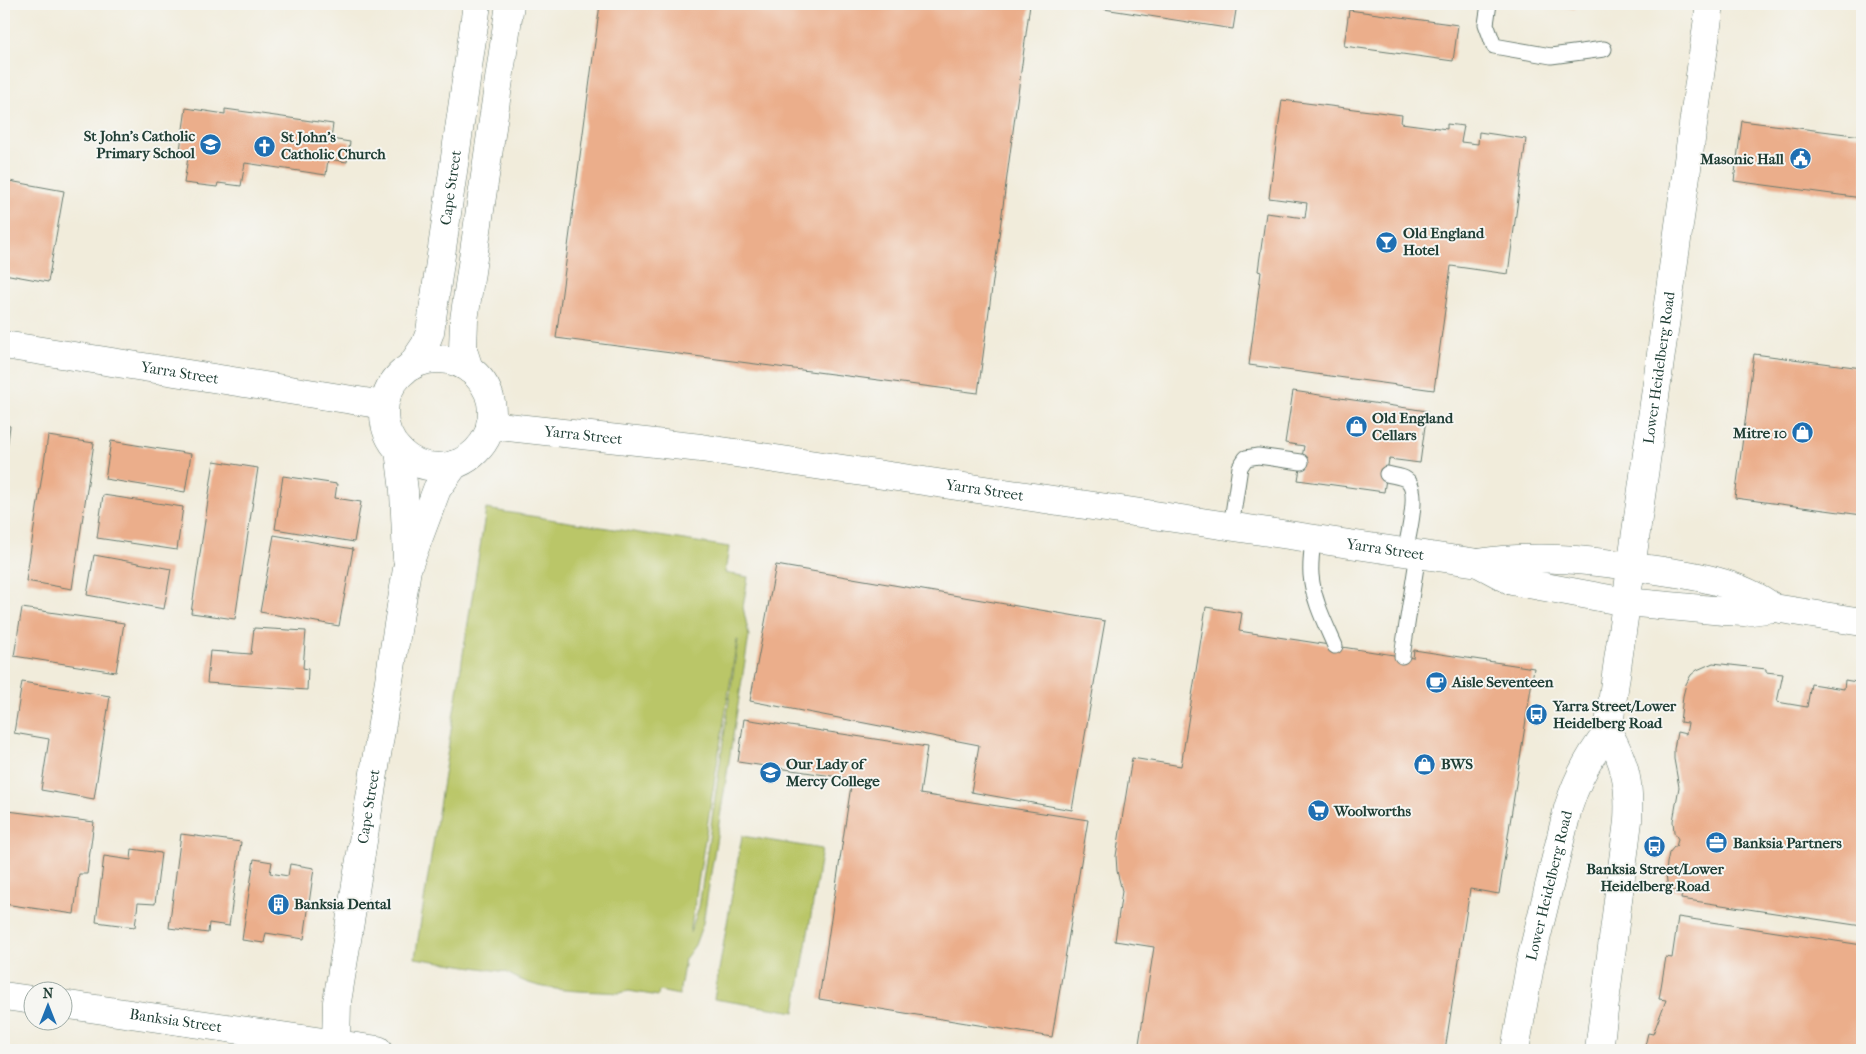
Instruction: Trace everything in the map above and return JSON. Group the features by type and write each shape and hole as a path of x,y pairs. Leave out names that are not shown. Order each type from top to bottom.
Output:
{"main road":[{"name":"Cape Street","path":"411,366 430,332 477,4"},
{"path":"469,369 463,350 464,320 510,4"},
{"name":"Lower Heidelberg Road","path":"1515,1050 1531,960 1570,801 1584,768 1594,750 1608,732 1710,4"},
{"name":"Yarra Street","path":"4,346 384,405"},
{"path":"441,359 456,362 469,369 481,380 488,394 492,410 490,425 486,438 478,449 467,458 455,464 440,467 425,465 411,460 399,450 389,437 384,422 384,405 389,390 398,376 411,366 426,360 441,359"},
{"name":"Yarra Street","path":"490,425 701,448 1478,564 1515,559 1559,558 1592,560 1683,574 1732,586 1756,596 1774,608"},
{"name":"Cape Street","path":"336,1047 337,1002 407,570 404,491 399,450"},
{"name":"Cape Street","path":"407,570 438,489 455,464"},
{"name":"Yarra Street","path":"1478,564 1512,582 1626,602 1744,612 1774,608 1862,622"},
{"path":"1599,1050 1628,822 1629,797 1626,773 1619,752 1608,732"},
{"path":"4,996 22,999"},
{"name":"Banksia Street","path":"72,1006 336,1047 378,1050"}],"lane":[{"path":"1489,4 1486,24 1494,46 1551,56 1604,49"},
{"path":"1231,527 1242,461 1246,458 1258,456 1301,462"},
{"path":"1387,474 1405,479 1412,488 1412,554 1402,656"},
{"path":"1313,539 1311,562 1312,586 1335,646"}],"green space":[{"path":"486,509 729,547 725,573 748,577 743,607 749,636 703,923 695,945 685,959 679,995 659,991 658,996 629,991 619,993 546,988 519,979 506,972 415,958","holes":["738,640 699,907 690,933"]},
{"path":"742,836 822,849 795,1012 714,999"}],"building":[{"path":"600,4 1030,4 978,393 556,338"},
{"path":"1105,4 1237,4 1233,29 1104,9"},
{"path":"1547,4 1575,4 1575,9"},
{"path":"1349,10 1458,25 1453,61 1344,46"},
{"name":"Old England Hotel","path":"1282,100 1402,115 1401,123 1447,129 1447,124 1464,126 1461,142 1478,144 1479,132 1526,139 1508,274 1451,266 1434,390 1249,365 1261,272 1258,271 1266,213 1305,218 1307,203 1269,198"},
{"name":"St John's Catholic Church","path":"186,108 225,114 225,109 333,124 331,139 350,142 347,162 328,159 326,175 245,163 241,186 218,183 217,187 184,183 189,151 180,150"},
{"name":"Masonic Hall","path":"1742,121 1862,136 1862,198 1734,181"},
{"path":"4,180 64,191 48,282 4,274"},
{"name":"Mitre 10","path":"1754,354 1862,368 1862,515 1735,498"},
{"name":"Old England Cellars","path":"1293,391 1427,411 1420,463 1389,459 1384,492 1298,480 1304,446 1285,443"},
{"path":"4,425 10,426 5,464 4,464"},
{"path":"48,436 94,443 72,589 26,581"},
{"path":"111,441 191,454 185,492 105,479"},
{"path":"214,461 258,468 235,619 191,613"},
{"path":"283,476 337,484 335,498 361,502 354,542 275,529"},
{"path":"103,495 183,507 177,550 97,538"},
{"path":"274,535 353,549 339,626 260,612"},
{"path":"94,555 171,569 164,609 87,595"},
{"path":"776,565 1105,621 1072,810 971,792 979,745 750,701"},
{"name":"Woolworths","path":"1206,607 1242,613 1239,631 1413,658 1414,650 1534,668 1499,894 1470,889 1445,1050 1138,1050 1154,947 1115,941 1122,891 1117,871 1116,856 1132,758 1181,766"},
{"path":"22,608 124,623 116,672 14,656"},
{"path":"254,628 306,631 303,668 308,669 307,690 207,683 210,651 251,654"},
{"path":"1713,663 1766,669 1766,672 1783,674 1777,702 1807,707 1811,684 1844,689 1845,680 1862,683 1862,926 1681,899 1682,892 1668,889 1666,874 1669,853 1676,847 1678,839 1674,832 1673,821 1679,787 1674,749 1677,732 1686,734 1688,723 1680,722 1683,696 1691,675 1697,670"},
{"path":"22,682 110,696 94,799 41,790 49,739 14,733"},
{"path":"744,719 927,747 920,794 1088,820 1052,1037 819,999 852,779 738,762"},
{"path":"8,811 94,822 87,874 79,874 74,914 4,904 4,840"},
{"path":"181,834 241,842 229,926 209,923 208,933 169,928"},
{"path":"132,849 161,853 155,904 138,903 135,927 96,922 104,856 131,860"},
{"name":"Banksia Dental","path":"254,859 272,862 270,873 288,876 290,864 314,868 304,939 266,933 264,943 242,940"},
{"path":"1678,917 1862,945 1862,1050 1644,1050 1648,1033 1653,1034 1666,1000 1659,999 1666,957 1672,958"}],"place":[{"name":"St John's Catholic Primary School","path":"211,145"},
{"name":"St John's Catholic Church","path":"265,146"},
{"name":"Masonic Hall","path":"1800,159"},
{"name":"Old England Hotel","path":"1387,242"},
{"name":"Old England Cellars","path":"1356,427"},
{"name":"Mitre 10","path":"1803,433"},
{"name":"Aisle Seventeen","path":"1436,682"},
{"name":"Yarra Street/Lower Heidelberg Road","path":"1537,715"},
{"name":"BWS","path":"1425,764"},
{"name":"Our Lady of Mercy College","path":"770,773"},
{"name":"Woolworths","path":"1318,811"},
{"name":"Banksia Partners","path":"1717,843"},
{"name":"Banksia Street/Lower Heidelberg Road","path":"1655,846"},
{"name":"Banksia Dental","path":"278,904"}]}
